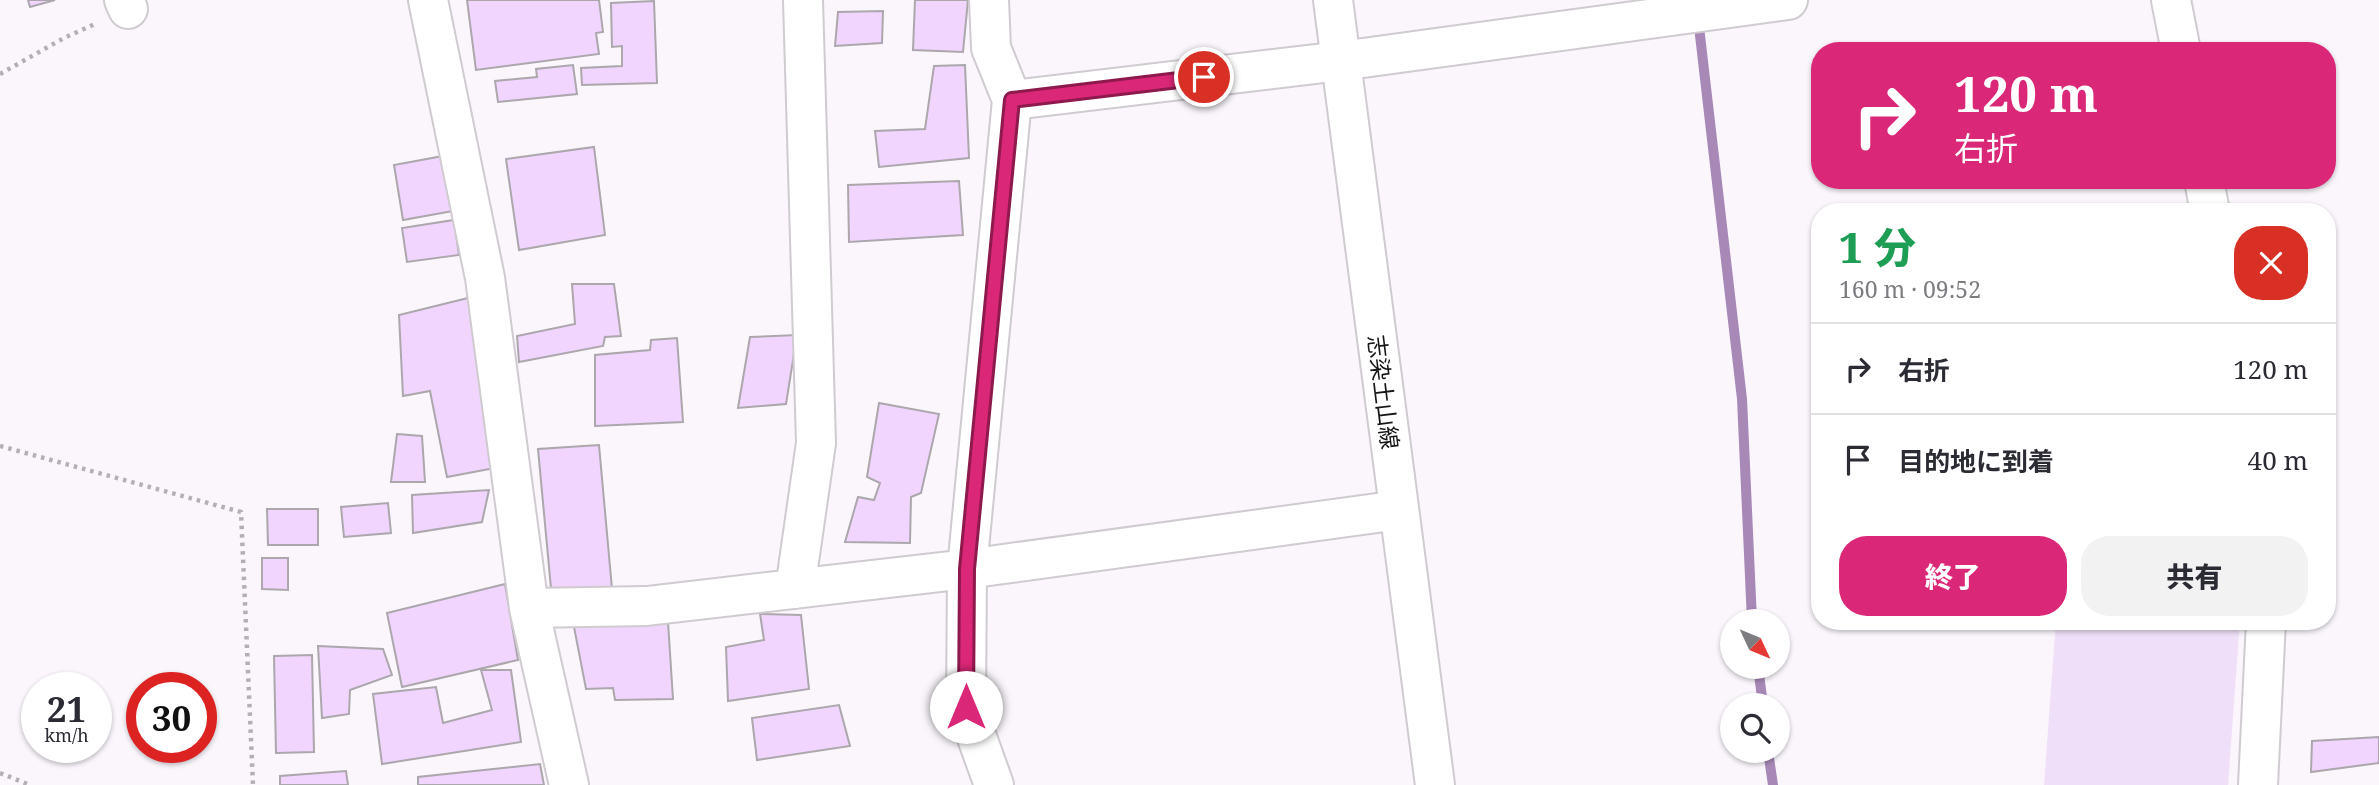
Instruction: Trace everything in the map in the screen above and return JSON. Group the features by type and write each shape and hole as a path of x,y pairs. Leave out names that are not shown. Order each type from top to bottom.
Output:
{"street":[{"path":"428,0 485,278 529,608 569,785"},
{"path":"795,589 816,443 803,0"},
{"path":"989,0 991,48 1012,100 967,569 966,707 994,785"},
{"name":"志染土山線","path":"1333,0 1435,785"},
{"path":"1012,100 1341,61 1788,0"},
{"path":"2171,0 2178,42"},
{"path":"529,608 647,606 967,569 1399,510"},
{"path":"2258,785 2266,630"}],"path":[{"path":"0,74 126,4"},
{"path":"0,446 241,512 253,785"},
{"path":"0,773 30,785"}],"shaded area":[{"path":"2055,630 2239,630 2228,785 2044,785"}],"building":[{"path":"28,0 55,0 30,7"},
{"path":"467,0 599,0 603,32 596,33 599,54 476,70"},
{"path":"915,0 968,0 963,52 913,50"},
{"path":"654,1 657,83 582,85 581,68 622,66 622,46 612,47 611,3"},
{"path":"883,11 882,43 835,46 838,12"},
{"path":"573,65 577,94 498,102 495,81 537,77 536,69"},
{"path":"965,65 969,158 879,167 875,131 925,129 934,66"},
{"path":"594,147 605,235 519,250 506,159"},
{"path":"443,156 453,211 403,220 394,165"},
{"path":"959,181 963,235 849,242 848,185"},
{"path":"454,220 459,255 407,262 402,228"},
{"path":"572,284 614,284 621,336 605,337 603,346 519,362 517,336 575,324"},
{"path":"472,297 495,468 447,477 430,391 403,396 399,315"},
{"path":"797,335 786,404 738,408 750,337"},
{"path":"677,338 683,422 595,426 595,355 650,350 651,340"},
{"path":"879,403 939,414 921,493 911,497 910,543 845,542 858,497 874,500 880,483 867,477"},
{"path":"397,434 422,436 425,482 391,482"},
{"path":"599,445 613,600 552,599 538,449"},
{"path":"489,490 482,522 413,533 412,495"},
{"path":"388,503 391,533 344,537 341,507"},
{"path":"267,509 318,509 318,545 268,545"},
{"path":"262,558 288,558 288,590 262,589"},
{"path":"505,584 518,660 402,687 387,613"},
{"path":"760,614 801,615 809,689 728,701 726,647 764,640"},
{"path":"668,622 673,699 615,700 613,688 586,689 574,627"},
{"path":"318,646 383,649 392,675 350,690 349,714 322,718"},
{"path":"312,655 314,752 276,753 274,656"},
{"path":"481,670 511,670 521,742 382,764 373,694 436,687 443,723 492,710"},
{"path":"839,705 850,746 757,760 752,718"},
{"path":"2379,737 2379,763 2311,772 2312,741"},
{"path":"540,764 544,785 418,785 418,777"},
{"path":"346,771 348,785 280,785 280,776"}],"waterway":[{"path":"1698,18 1742,399 1751,609"},
{"path":"1760,679 1761,693"},
{"path":"1770,763 1773,785"}],"route":[{"path":"966,707 967,569 1012,100 1204,77"}]}
